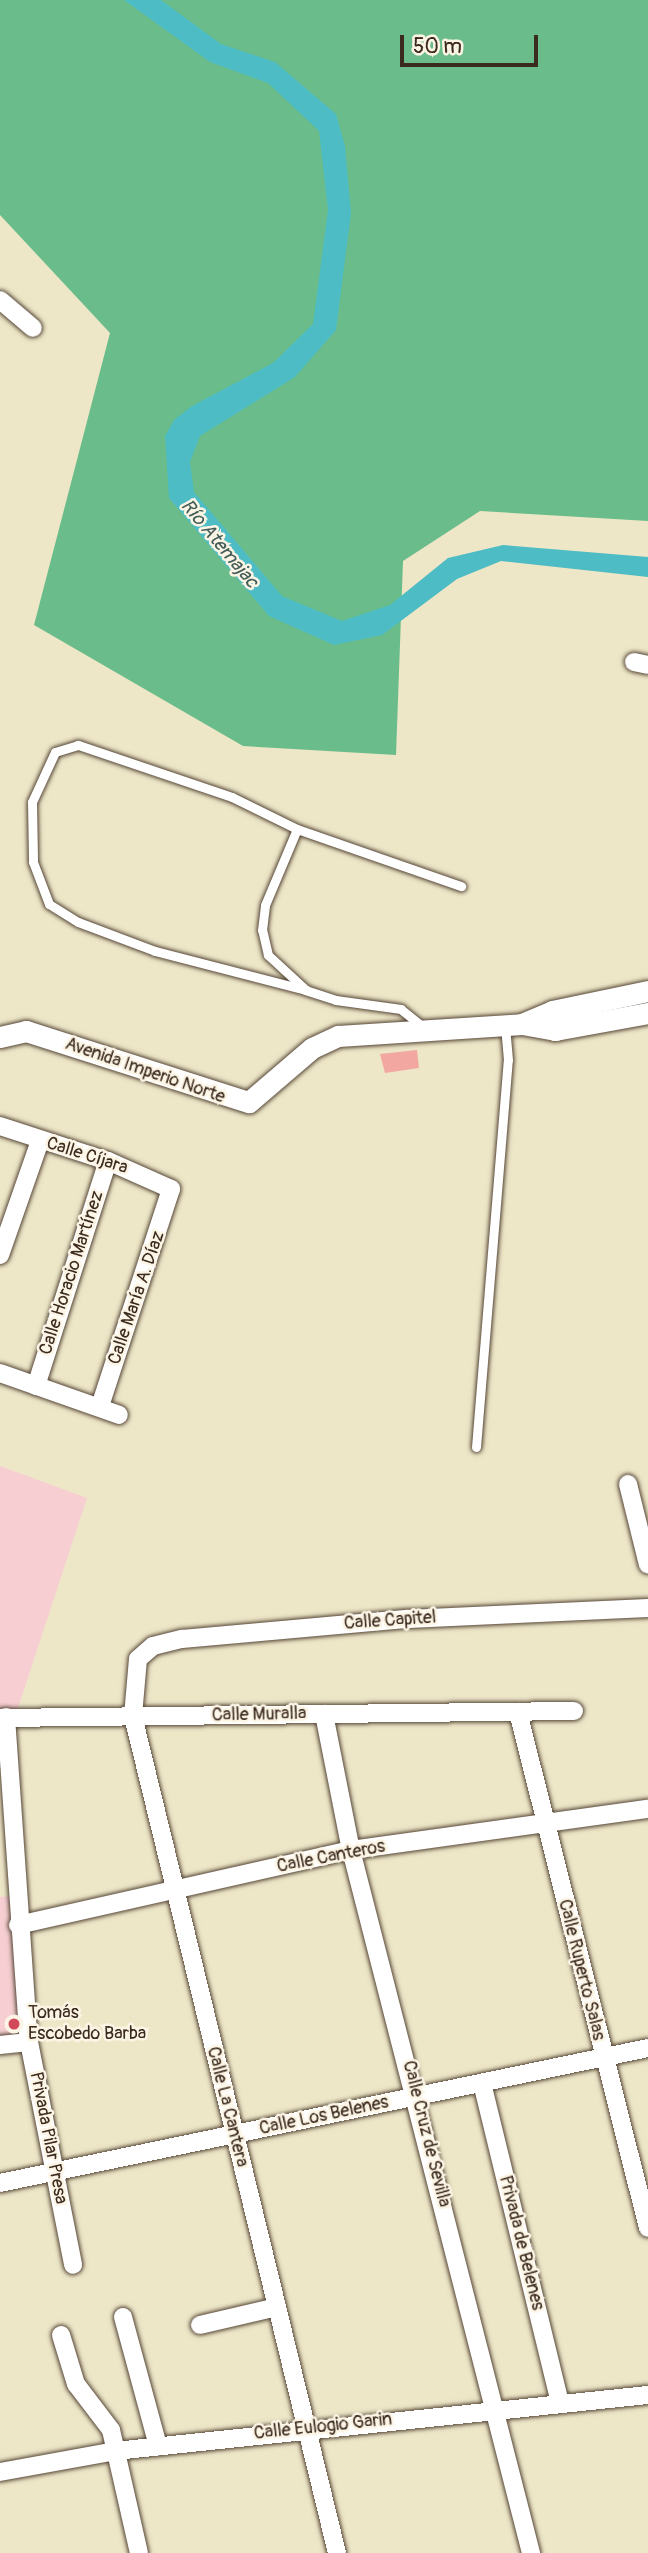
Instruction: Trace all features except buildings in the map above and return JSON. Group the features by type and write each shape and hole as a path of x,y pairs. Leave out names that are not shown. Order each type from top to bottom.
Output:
{"street":[{"path":"0,300 33,328"},
{"path":"513,1026 552,1011 648,991"},
{"path":"513,1026 555,1030 648,1013"},
{"name":"Avenida Imperio Norte","path":"0,1037 26,1031 249,1102 324,1041 358,1033 513,1026"},
{"name":"Calle Cíjara","path":"0,1126 108,1161 171,1189"},
{"path":"0,1255 40,1140"},
{"name":"Calle Horacio Martínez","path":"36,1385 108,1161"},
{"name":"Calle María A. Díaz","path":"100,1406 171,1189"},
{"path":"0,1373 100,1406 119,1415"},
{"path":"628,1484 648,1565"},
{"name":"Calle Capitel","path":"138,1659 153,1646 182,1639 408,1619 648,1608"},
{"name":"Calle La Cantera","path":"138,1659 133,1716 337,2553"},
{"name":"Calle Ruperto Salas","path":"518,1712 603,2058 648,2228"},
{"name":"Calle Muralla","path":"3,1717 574,1712"},
{"name":"Calle Cruz de Sevilla","path":"324,1714 351,1850 531,2553"},
{"name":"Privada Pilar Presa","path":"3,1717 7,1876 18,1925 29,2042 73,2265"},
{"name":"Calle Canteros","path":"18,1925 351,1850 648,1809"},
{"path":"0,2045 29,2042"},
{"name":"Calle Los Belenes","path":"0,2183 648,2048"},
{"name":"Privada de Belenes","path":"482,2083 560,2404"},
{"path":"200,2325 277,2307"},
{"path":"124,2317 158,2446"},
{"path":"61,2335 76,2384 103,2414 115,2451 139,2553"},
{"name":"Calle Eulogio Garin","path":"0,2472 115,2451 648,2395"}],"lane":[{"path":"425,1028 401,1009 336,1000 155,951 78,922 49,904 33,862 32,802 55,752 78,745 232,797 297,830 461,886"},
{"path":"297,830 269,894 262,930 268,955 306,990"},
{"path":"476,1447 513,1026"}],"shaded area":[{"path":"0,1466 87,1498 17,1711 0,1711"},
{"path":"10,1896 23,2036 0,2038 0,1897"}],"green space":[{"path":"0,0 648,0 648,521 480,511 403,561 396,755 243,746 34,625 110,333 0,215"}],"water":[{"name":"Río Atemajac","path":"124,0 161,0 221,44 275,62 336,114 345,146 351,213 336,330 295,377 200,436 190,462 194,492 282,596 342,621 390,605 448,558 503,545 648,557 648,577 501,561 457,579 382,635 334,645 269,616 169,498 165,436 174,420 192,406 273,363 313,324 328,210 319,131 268,83 210,62"}],"place":[{"name":"Tomás Escobedo Barba","path":"14,2024"}]}
